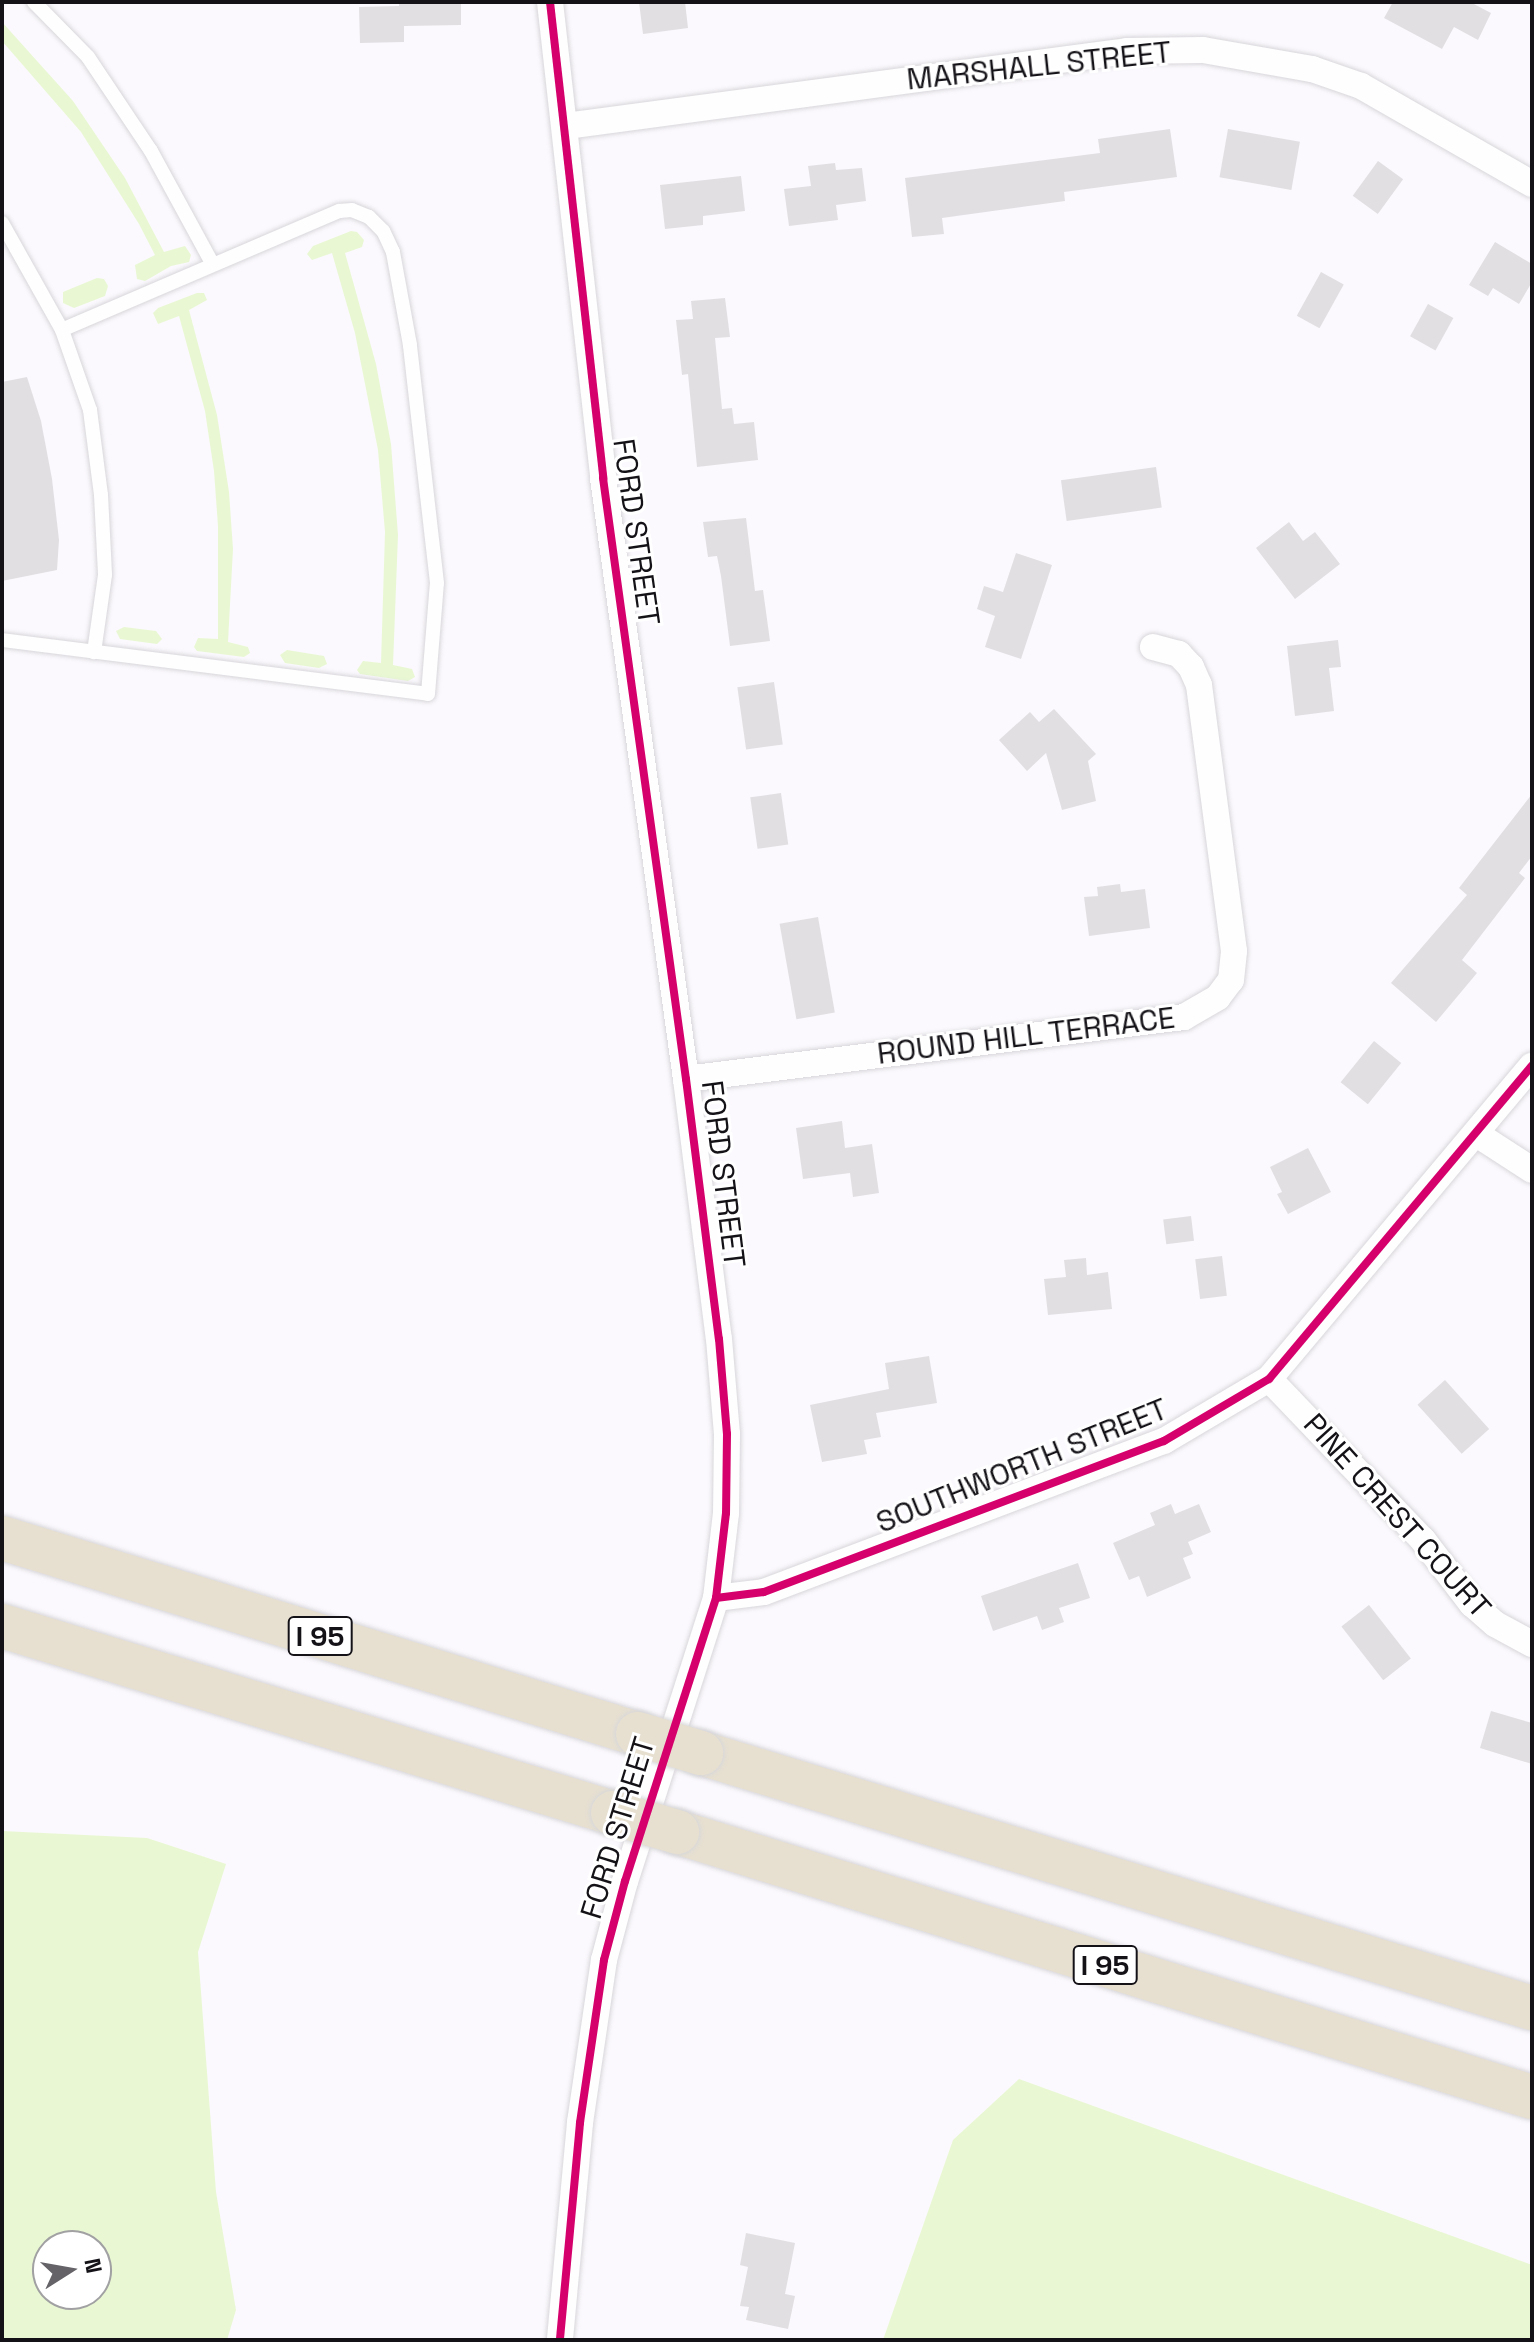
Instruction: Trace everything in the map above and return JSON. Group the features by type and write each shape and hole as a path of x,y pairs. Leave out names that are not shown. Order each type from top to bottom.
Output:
{"highway":[{"name":"I 95","path":"2,1538 1532,2008"},
{"name":"I 95","path":"2,1626 1532,2097"}],"street":[{"name":"FORD STREET","path":"550,2 603,478 686,1079 719,1339 727,1434 726,1513 716,1598 625,1881 604,1960 580,2123 560,2340"},
{"name":"MARSHALL STREET","path":"566,126 1127,51 1203,50 1312,69 1361,86 1532,184"},
{"name":"ROUND HILL TERRACE","path":"686,1079 1184,1017 1218,997 1231,980 1234,951 1199,685 1191,667 1179,654 1153,647"},
{"name":"SOUTHWORTH STREET","path":"716,1598 764,1592 1164,1441 1269,1379 1478,1135 1532,1066"},
{"path":"1478,1135 1532,1170"},
{"name":"PINE CREST COURT","path":"1269,1379 1423,1540 1472,1604 1495,1624 1532,1644"}],"lane":[{"path":"34,2 88,57 151,151 212,263"},
{"path":"2,640 428,694 437,583 410,345 393,252 383,231 361,212 339,211 62,330"},
{"path":"2,223 62,330 90,410 101,495 105,575 94,652"}],"green space":[{"path":"2,22 73,101 125,178 164,252 185,246 191,255 189,262 171,266 145,281 137,279 135,265 155,255 139,224 81,132 2,41"},
{"path":"351,231 357,232 364,240 362,247 345,253 376,364 391,444 398,535 393,665 412,669 415,677 408,681 360,674 357,670 363,661 381,663 385,532 378,450 355,333 332,253 312,260 307,254 313,246"},
{"path":"97,278 104,279 108,286 105,296 74,308 63,303 63,292"},
{"path":"204,293 207,300 189,310 217,415 229,492 233,549 228,642 248,647 250,653 244,657 197,651 194,647 198,638 218,639 218,526 214,471 205,411 179,316 158,324 153,313 158,308"},
{"path":"124,627 156,631 162,639 157,644 120,639 116,631"},
{"path":"287,650 324,656 327,664 319,668 285,663 280,655"},
{"path":"2,1831 147,1838 226,1864 198,1952 216,2192 236,2310 227,2340 2,2340"},
{"path":"1019,2079 1532,2265 1532,2340 883,2340 953,2140"}],"building":[{"path":"399,2 461,2 461,25 404,26 404,42 360,43 359,7 399,6"},
{"path":"639,2 685,2 688,28 643,34"},
{"path":"1393,2 1470,2 1491,13 1478,40 1454,27 1442,49 1384,18"},
{"path":"1170,129 1177,177 1064,192 1065,201 942,218 944,234 912,237 905,178 1100,153 1098,139"},
{"path":"1228,129 1300,142 1291,190 1219,177"},
{"path":"1378,161 1403,179 1378,214 1353,196"},
{"path":"835,163 836,170 862,168 866,201 836,205 838,220 789,226 784,189 811,186 808,166"},
{"path":"741,176 745,211 703,216 703,225 665,229 660,185"},
{"path":"1495,242 1532,264 1532,282 1519,304 1493,288 1488,296 1469,285"},
{"path":"1321,272 1344,285 1319,328 1297,316"},
{"path":"725,298 730,337 715,338 722,409 732,408 734,424 754,422 758,460 697,467 688,374 682,375 676,320 693,319 691,301"},
{"path":"1428,304 1453,318 1435,350 1410,336"},
{"path":"27,377 41,421 52,479 59,540 57,570 2,581 2,382"},
{"path":"1156,467 1162,508 1067,521 1061,480"},
{"path":"746,518 755,591 763,590 770,641 730,646 717,556 708,557 703,522"},
{"path":"1289,522 1303,541 1315,532 1340,564 1295,599 1256,548"},
{"path":"1016,553 1052,565 1021,659 985,647 995,616 977,609 984,586 1003,592"},
{"path":"1338,640 1341,667 1329,668 1334,711 1295,716 1287,646"},
{"path":"774,682 783,744 746,750 737,687"},
{"path":"1054,709 1096,754 1088,761 1096,801 1062,810 1046,753 1027,771 999,740 1030,712 1039,722"},
{"path":"781,793 788,844 758,849 750,797"},
{"path":"1532,794 1532,856 1519,873 1525,878 1462,960 1477,973 1436,1022 1391,983 1467,895 1459,888"},
{"path":"1120,884 1121,892 1145,889 1150,928 1089,936 1084,897 1098,896 1097,887"},
{"path":"818,917 835,1013 796,1019 780,924"},
{"path":"1374,1041 1401,1063 1368,1104 1341,1082"},
{"path":"842,1121 845,1148 872,1144 879,1193 853,1197 850,1173 803,1179 796,1128"},
{"path":"1308,1148 1331,1192 1288,1214 1277,1194 1282,1192 1270,1167"},
{"path":"1191,1216 1194,1241 1166,1244 1163,1219"},
{"path":"1222,1256 1227,1296 1200,1299 1195,1259"},
{"path":"1086,1258 1087,1275 1108,1272 1112,1309 1048,1315 1044,1279 1066,1277 1064,1260"},
{"path":"929,1356 937,1403 876,1413 881,1437 864,1440 867,1454 822,1462 810,1405 889,1389 885,1363"},
{"path":"1445,1380 1489,1429 1462,1454 1418,1405"},
{"path":"1171,1504 1175,1514 1199,1504 1211,1532 1188,1542 1193,1554 1183,1558 1191,1578 1147,1597 1139,1576 1129,1580 1113,1543 1155,1525 1150,1513"},
{"path":"1078,1563 1090,1598 1059,1608 1064,1622 1042,1630 1037,1616 993,1631 981,1596"},
{"path":"1369,1605 1411,1659 1383,1680 1341,1627"},
{"path":"1491,1711 1532,1723 1532,1764 1480,1748"},
{"path":"746,2233 795,2243 785,2294 795,2296 788,2329 746,2320 749,2307 740,2306 748,2267 740,2265"}],"cycle path":[{"path":"550,2 603,478 686,1079 719,1339 727,1434 726,1513 716,1598 625,1881 604,1960 580,2123 560,2340"},
{"path":"716,1598 764,1592 1164,1441 1269,1379 1532,1066"}]}
